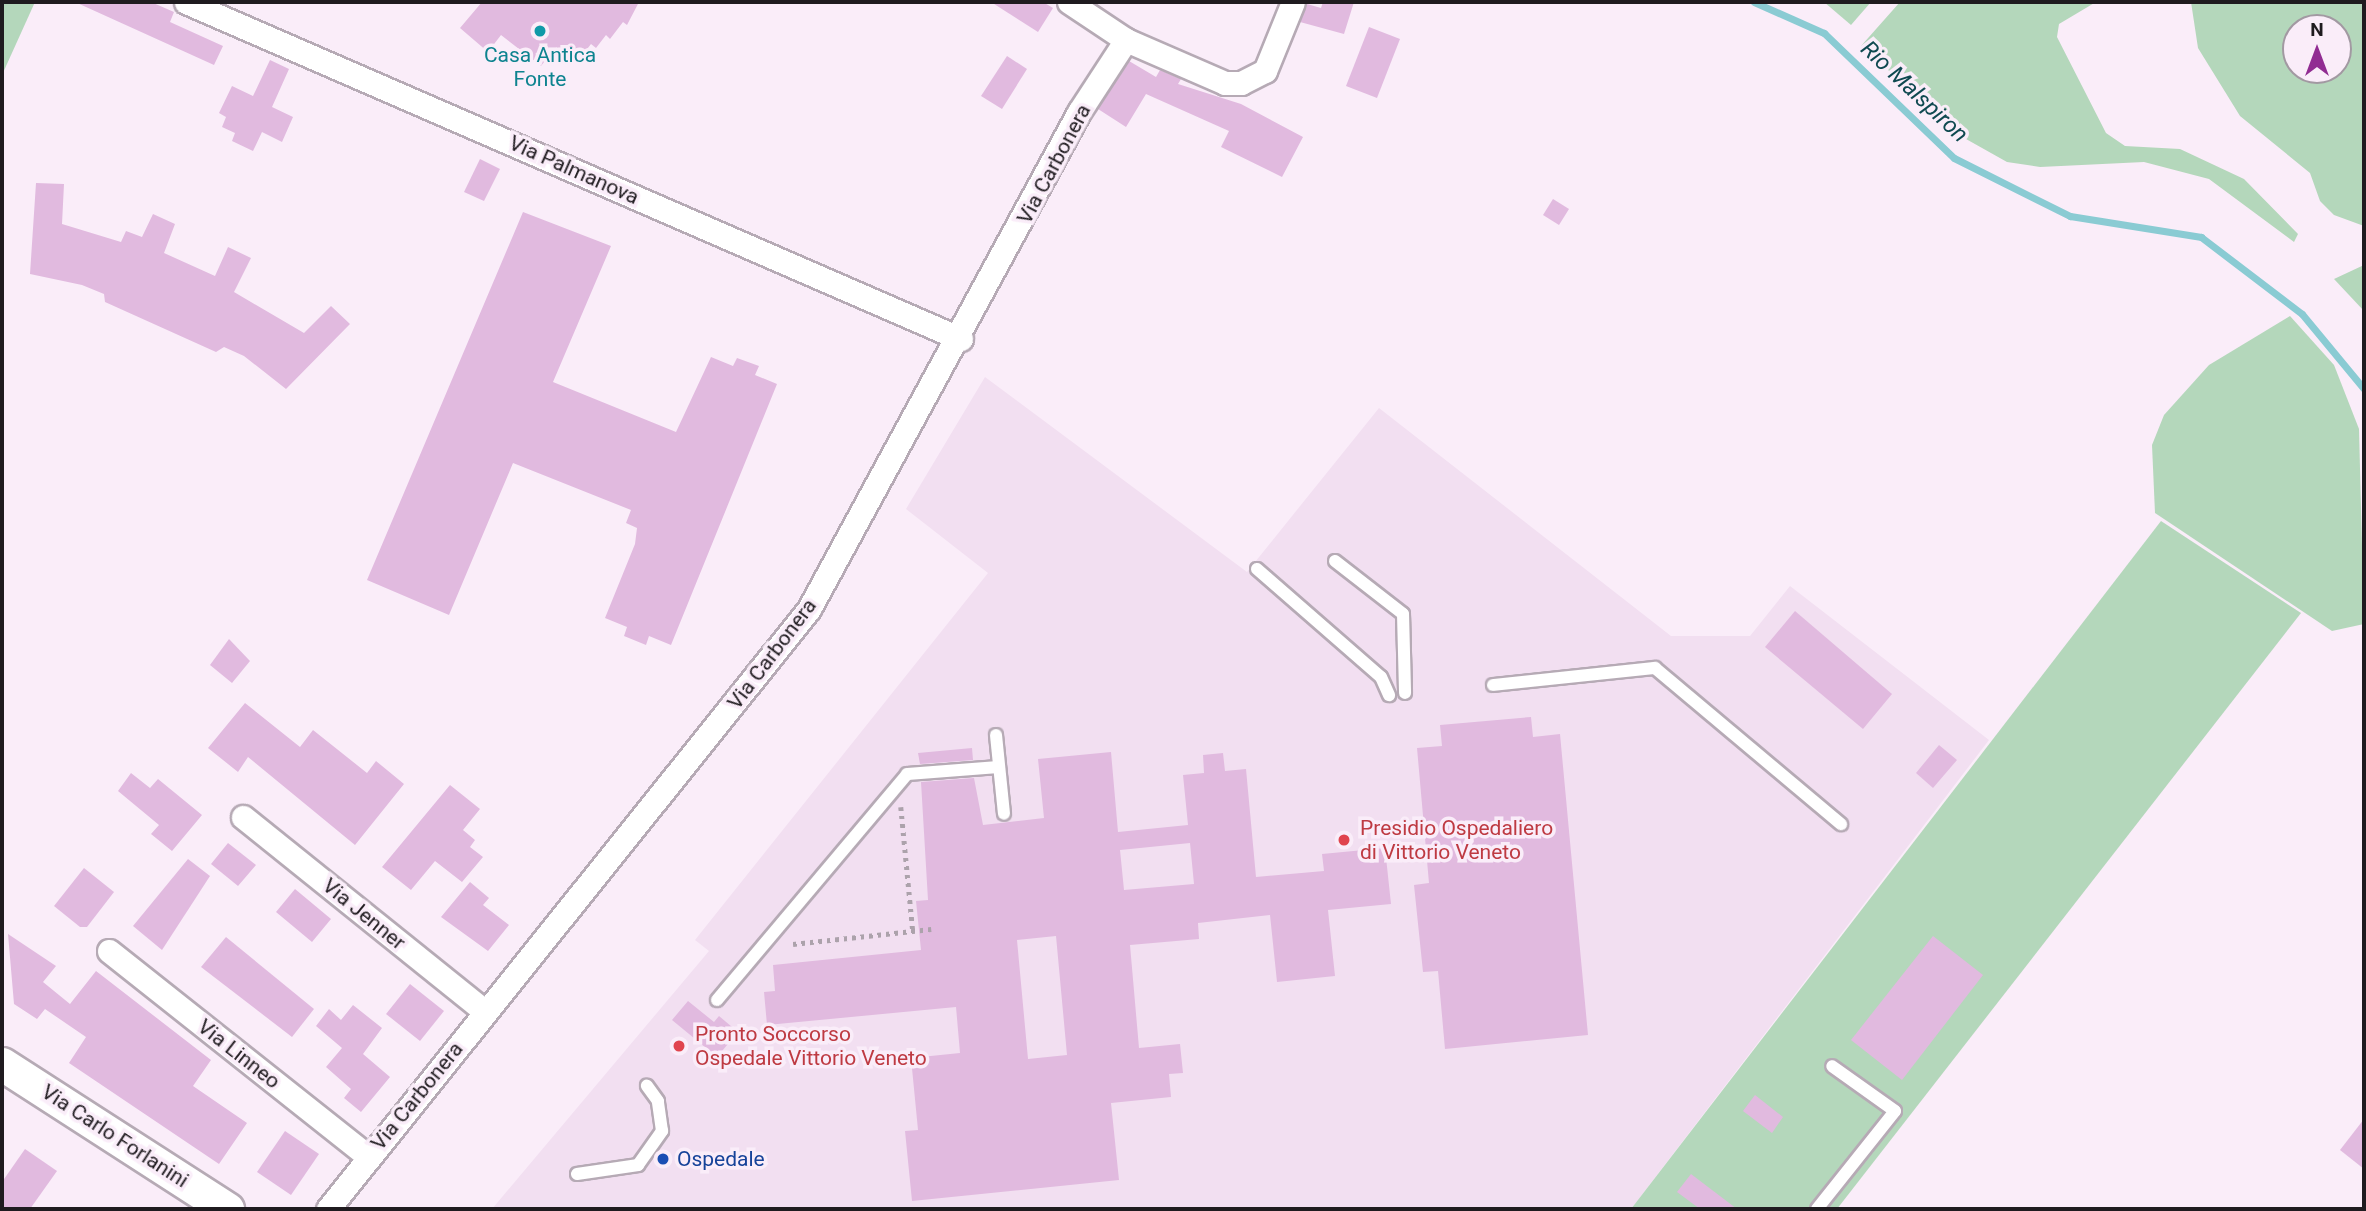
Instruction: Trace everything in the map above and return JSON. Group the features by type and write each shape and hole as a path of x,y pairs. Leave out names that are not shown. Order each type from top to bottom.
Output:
{"street":[{"name":"Via Palmanova","path":"187,2 961,338"},
{"path":"1069,2 1126,40 1205,79 1241,83 1265,71 1274,59 1293,2"},
{"name":"Via Carbonera","path":"328,1209 809,610 961,338 1079,112 1126,40"},
{"name":"Via Jenner","path":"243,817 485,1011"},
{"name":"Via Linneo","path":"109,951 369,1157"},
{"name":"Via Carlo Forlanini","path":"2,1064 227,1209"}],"lane":[{"path":"1335,562 1404,614 1405,693"},
{"path":"1257,569 1381,677 1389,695"},
{"path":"1493,685 1655,668 1841,824"},
{"path":"996,735 1004,814"},
{"path":"717,1000 906,774 999,767"},
{"path":"1817,1209 1895,1111 1832,1066"},
{"path":"577,1174 638,1165 662,1131 658,1101 647,1086"}],"path":[{"path":"899,784 913,931"},
{"path":"793,944 931,929"}],"shaded area":[{"name":"Presidio Ospedaliero di Vittorio Veneto","path":"985,377 1247,572 1379,408 1671,636 1750,636 1790,586 1989,740 1631,1209 492,1209 709,951 695,940 988,573 906,509"}],"green space":[{"path":"2,2 35,2 2,75"},
{"path":"1824,2 1871,2 1851,25"},
{"path":"1900,2 2096,2 2059,24 2057,37 2106,133 2125,146 2180,149 2244,179 2298,234 2294,242 2209,179 2144,162 2040,167 2007,162 1966,139 1861,46"},
{"path":"2191,2 2364,2 2364,226 2334,215 2320,201 2310,173 2240,116 2198,48"},
{"path":"2364,265 2364,311 2334,279"},
{"path":"2290,316 2334,365 2359,429 2364,624 2332,631 2155,513 2152,445 2164,415 2209,365"},
{"path":"2161,521 2301,613 1837,1209 1631,1209"}],"building":[{"path":"75,2 151,2 174,12 170,22 223,46 214,65"},
{"name":"Casa Antica Fonte","path":"482,2 639,2 627,25 623,22 610,39 606,35 596,48 591,44 581,57 571,49 563,62 551,53 541,66 501,35 488,52 460,28"},
{"path":"991,2 1043,2 1053,8 1038,32"},
{"path":"1323,2 1354,2 1344,34 1300,22 1307,4 1321,8"},
{"path":"1369,27 1400,39 1377,98 1346,86"},
{"path":"1007,56 1027,69 1002,109 981,96"},
{"path":"270,60 289,69 272,107 293,117 282,142 262,132 253,151 232,141 235,133 222,127 226,117 219,113 232,86 253,96"},
{"path":"1129,61 1156,77 1160,70 1181,79 1178,84 1241,104 1303,137 1282,177 1221,147 1229,131 1146,94 1126,127 1098,109"},
{"path":"480,159 500,169 484,201 464,192"},
{"path":"36,183 64,184 62,224 121,242 126,231 142,237 153,214 175,224 164,253 215,276 228,247 251,258 234,292 304,333 331,306 350,324 286,389 244,356 224,347 216,352 105,302 104,294 82,285 30,274"},
{"path":"1553,199 1569,209 1559,225 1543,215"},
{"path":"523,212 611,246 553,382 676,432 711,357 733,366 737,358 759,366 755,375 777,384 671,645 649,636 646,645 624,636 627,627 605,618 635,544 637,528 626,523 631,510 513,463 449,615 367,580"},
{"path":"1795,611 1892,694 1863,729 1765,647"},
{"path":"229,639 250,661 232,683 210,665"},
{"path":"245,703 300,747 313,730 367,773 376,761 404,784 355,845 248,757 238,772 208,748"},
{"path":"1531,717 1533,737 1560,734 1588,1035 1445,1049 1438,971 1423,972 1414,885 1429,883 1417,748 1442,746 1440,725"},
{"path":"1939,745 1957,760 1933,788 1916,773"},
{"path":"972,748 973,760 920,764 918,753"},
{"path":"1111,752 1118,832 1188,825 1183,775 1204,773 1203,755 1223,753 1225,771 1246,769 1256,877 1324,871 1322,854 1385,848 1391,904 1328,910 1335,976 1277,982 1270,915 1198,923 1199,939 1130,945 1139,1048 1180,1044 1183,1073 1169,1074 1171,1097 1111,1103 1119,1180 912,1201 905,1131 918,1130 911,1058 960,1053 956,1007 767,1025 764,992 775,991 773,965 921,950 916,901 928,900 921,782 974,778 983,825 1044,818 1038,759","holes":["1190,843 1194,884 1124,890 1120,850","1056,936 1067,1055 1028,1059 1017,940"]},
{"path":"131,773 150,788 158,779 202,815 172,851 151,834 159,825 118,791"},
{"path":"450,785 480,809 463,830 475,840 470,847 483,857 462,882 435,861 411,890 382,867"},
{"path":"228,843 256,865 238,886 211,864"},
{"path":"188,859 210,876 162,950 133,926"},
{"path":"84,868 114,892 87,927 80,927 54,906"},
{"path":"470,882 489,898 483,905 509,925 488,951 441,917"},
{"path":"295,889 331,919 312,942 276,912"},
{"path":"8,934 56,966 43,982 70,1004 96,971 211,1060 193,1086 247,1123 219,1164 69,1063 86,1037 45,1009 37,1019 14,1004"},
{"path":"1933,936 1983,975 1902,1080 1851,1040"},
{"path":"226,937 314,1009 292,1037 201,967"},
{"path":"410,984 444,1011 420,1041 386,1014"},
{"path":"688,1001 714,1022 719,1016 738,1032 717,1057 672,1020"},
{"path":"353,1005 382,1028 363,1054 390,1077 361,1112 344,1098 351,1089 326,1067 342,1048 316,1026 329,1009 341,1020"},
{"path":"1755,1095 1783,1117 1772,1133 1743,1111"},
{"path":"2364,1119 2364,1169 2340,1150"},
{"path":"285,1131 319,1154 291,1195 257,1172"},
{"path":"25,1149 57,1171 30,1209 2,1209 2,1182"},
{"path":"1691,1174 1737,1209 1700,1209 1677,1192"}],"waterway":[{"name":"Rio Malspiron","path":"1754,2 1824,33 1954,158 2070,216 2201,237 2302,314 2364,389"}],"place":[{"name":"Casa Antica Fonte","path":"540,31"},
{"name":"Presidio Ospedaliero di Vittorio Veneto","path":"1344,840"},
{"name":"Pronto Soccorso Ospedale Vittorio Veneto","path":"679,1046"},
{"name":"Ospedale","path":"663,1159"}]}
